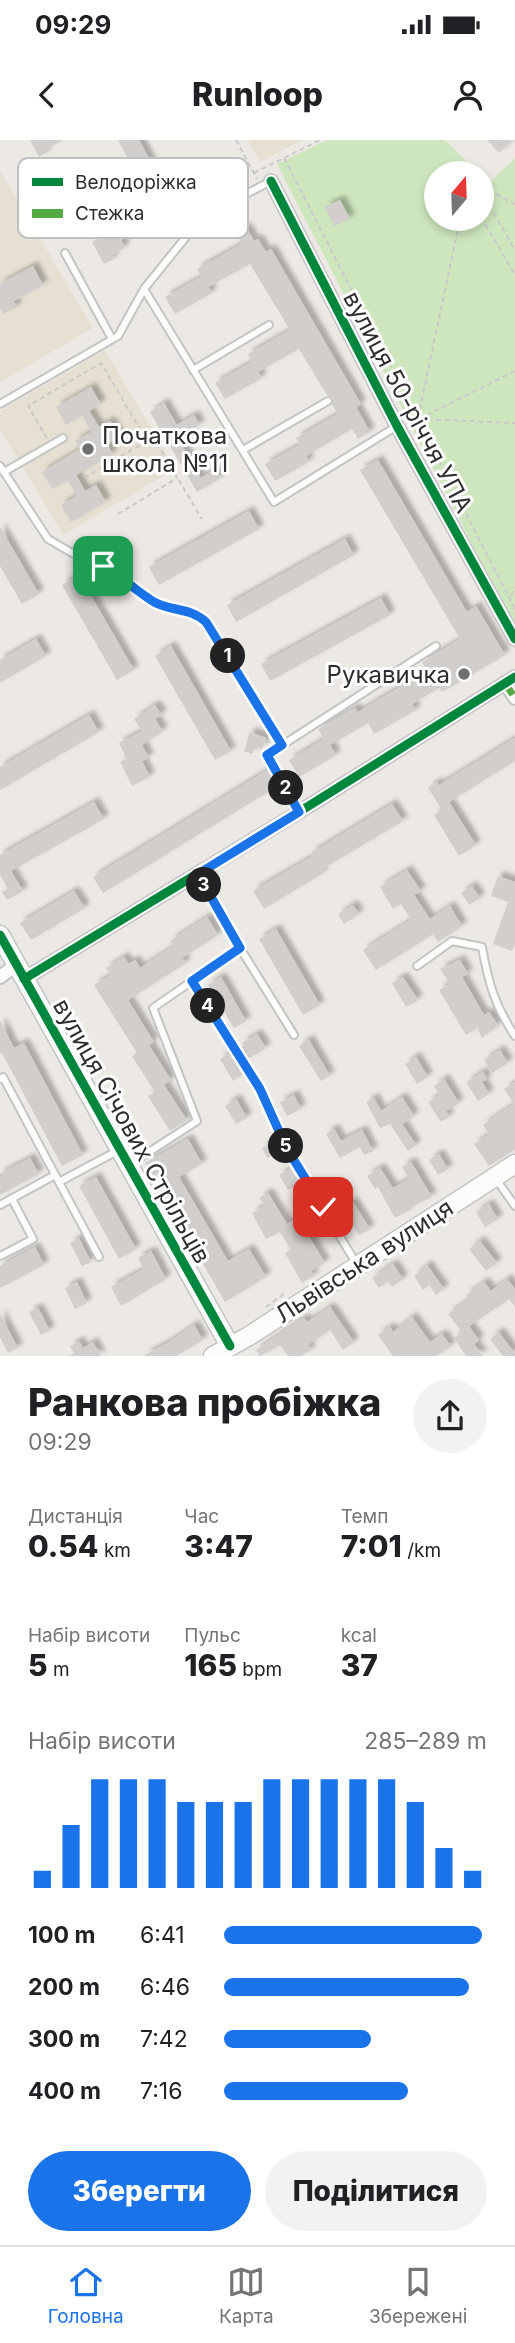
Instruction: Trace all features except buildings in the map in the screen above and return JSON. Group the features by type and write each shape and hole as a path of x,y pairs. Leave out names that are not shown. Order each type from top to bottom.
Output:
{"street":[{"name":"вулиця 50-річчя УПА","path":"266,183 515,639"},
{"path":"0,977 20,972 198,874 510,680 515,698"},
{"name":"вулиця Січових Стрільців","path":"0,935 230,1346"},
{"name":"Львівська вулиця","path":"213,1356 249,1336 515,1164"}],"lane":[{"path":"248,193 266,183"},
{"path":"0,404 118,335 144,289 185,238"},
{"path":"65,253 112,339"},
{"path":"144,289 274,502 397,426"},
{"path":"193,370 270,325"},
{"path":"243,450 328,401"},
{"path":"63,438 2,469 48,540 103,566 154,601 166,607 191,611 206,622 282,745"},
{"path":"299,812 267,755 436,646"},
{"path":"198,874 293,1035"},
{"path":"417,966 452,942 482,947 488,980 500,1014 515,1036"},
{"path":"59,1182 126,1157 197,1121 152,1008 240,948"},
{"path":"192,981 260,1089 287,1149 358,1265"},
{"path":"0,1079 3,1077 99,1257"},
{"path":"0,1205 55,1175"},
{"path":"495,1177 515,1206"},
{"path":"0,1256 33,1239 12,1199"}],"path":[{"path":"236,140 246,158"},
{"path":"254,173 320,140"},
{"path":"284,158 515,608"},
{"path":"248,162 254,173 266,183"},
{"path":"494,193 515,204"},
{"path":"494,214 515,250"},
{"path":"418,419 457,231"},
{"path":"489,231 515,275"},
{"path":"51,445 28,406 101,363 147,441 159,447 202,519"},
{"path":"418,419 515,371"},
{"path":"418,419 515,423"},
{"path":"85,477 147,441"},
{"path":"118,514 178,478"},
{"path":"510,597 515,587"},
{"path":"263,1309 285,1293"}],"shaded area":[{"path":"248,140 302,140 260,162"},
{"path":"0,171 18,201 18,238 40,238 93,328 0,382"},
{"name":"Початкова школа №11","path":"105,350 175,469 63,535 0,429 0,411"}],"green space":[{"path":"327,140 445,140 466,161 424,161 424,231 494,231 494,178 515,158 515,628 277,164"}],"marked path":[{"path":"505,683 515,698"}],"cycle path":[{"path":"271,181 397,426 515,639"},
{"path":"24,979 515,677"},
{"path":"0,935 230,1346"}],"place":[{"name":"Початкова школа №11","path":"88,449"},
{"name":"Рукавичка","path":"464,674"}],"route":[{"path":"103,566 154,601 200,616 215,634 282,745 267,755 299,812 198,874 240,948 192,981 260,1089 287,1149 323,1207"}]}
